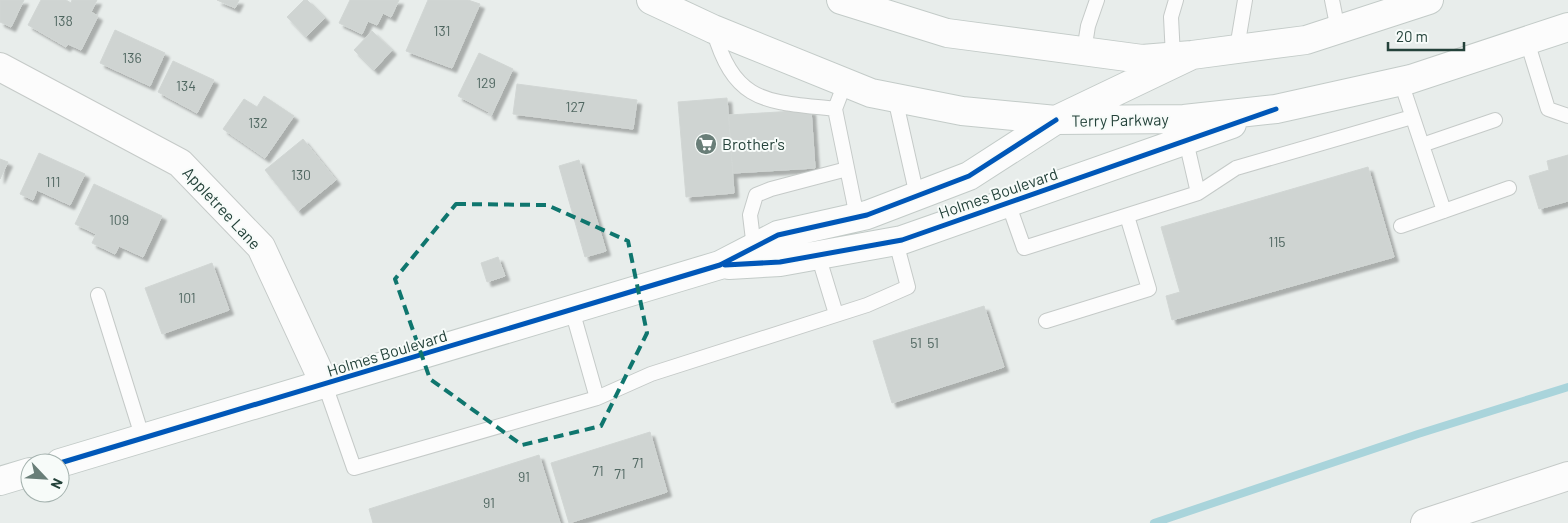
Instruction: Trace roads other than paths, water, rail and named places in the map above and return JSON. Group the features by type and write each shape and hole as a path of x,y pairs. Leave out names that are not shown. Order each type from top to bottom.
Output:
{"street":[{"name":"Terry Parkway","path":"651,0 713,29 871,93 962,111 1056,120 1184,118 1276,109 1401,82 1568,27"},
{"path":"842,0 947,33 1142,59 1182,56 1306,40 1338,30 1385,7 1429,0"},
{"name":"Holmes Boulevard","path":"70,460 720,265 778,236 857,217 917,196 969,176 1056,120 1182,56"},
{"name":"Appletree Lane","path":"0,66 180,163 261,247 325,385"},
{"name":"Holmes Boulevard","path":"720,265 780,262 896,242 1276,109"},
{"path":"0,481 20,475"},
{"path":"1425,523 1568,476"}],"lane":[{"path":"1084,51 1088,26 1097,0"},
{"path":"1176,0 1171,17 1182,56"},
{"path":"1238,48 1245,0"},
{"path":"1332,0 1338,30"},
{"path":"713,29 720,55 746,90 769,101 834,109"},
{"path":"1527,41 1548,109 1568,116"},
{"path":"1401,82 1444,211"},
{"path":"845,83 834,109 857,217"},
{"path":"895,98 917,196"},
{"path":"1008,203 1024,248 1198,193 1236,168 1412,117"},
{"path":"1422,145 1495,120"},
{"path":"1186,141 1198,193"},
{"path":"754,248 750,215 756,195 771,189 847,169"},
{"path":"1401,226 1509,188"},
{"path":"1046,321 1149,289 1127,216"},
{"path":"325,385 354,468 597,398 651,374 868,305 908,287 896,242"},
{"path":"818,255 836,314"},
{"path":"98,295 143,439"},
{"path":"572,310 597,398"}],"waterway":[{"path":"1154,523 1418,434 1568,387"}],"place":[{"name":"Brother's","path":"706,144"}]}
